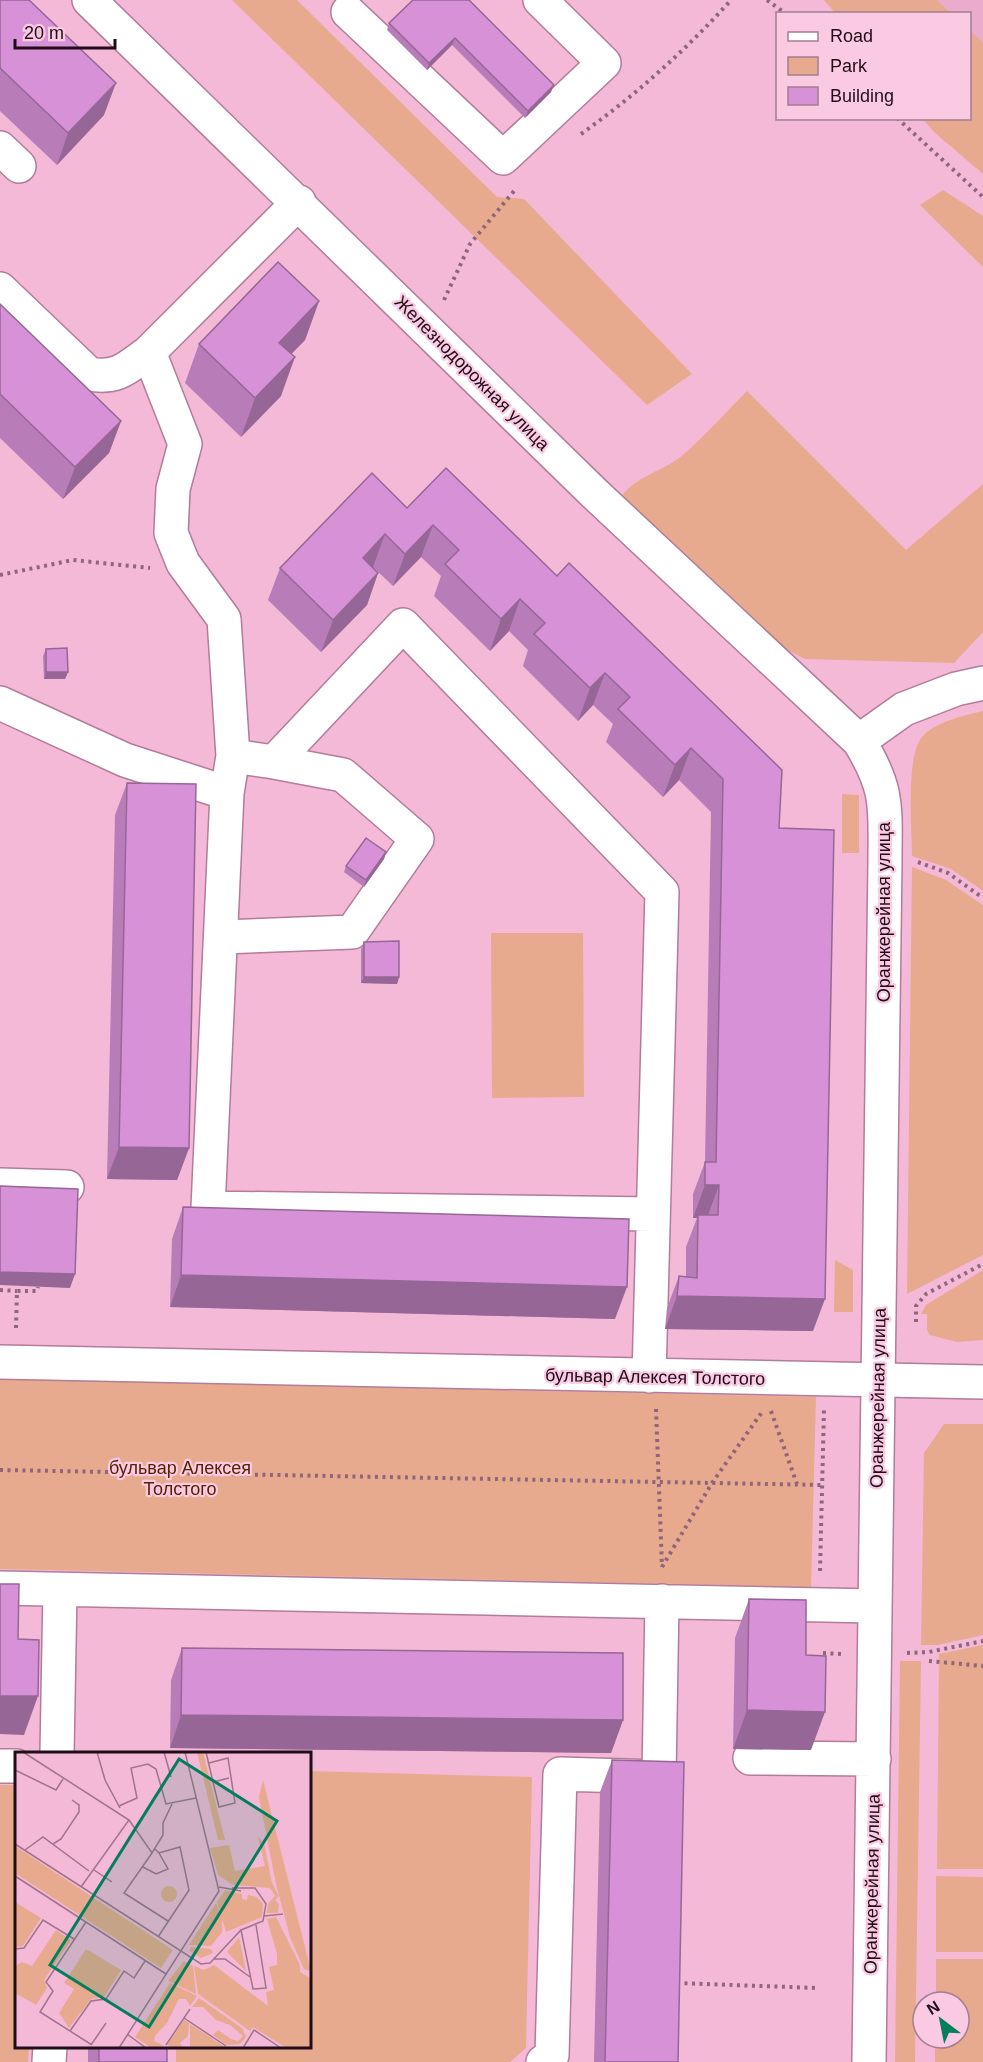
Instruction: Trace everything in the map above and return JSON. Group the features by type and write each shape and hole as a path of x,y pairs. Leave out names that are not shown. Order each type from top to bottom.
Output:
{"street":[{"name":"Железнодорожная улица","path":"89,0 299,202 594,493 859,741"},
{"path":"348,4 503,158 604,63 540,0"},
{"path":"0,289 89,374 107,377 122,372 149,352 299,202"},
{"path":"149,352 185,444 173,489 171,533 183,563 224,619 232,756 227,793 222,937 207,1208 652,1214"},
{"path":"274,762 403,625 662,892 649,1376"},
{"path":"859,741 904,709 970,686 983,660"},
{"path":"0,703 125,760 227,793"},
{"name":"Оранжерейная улица","path":"859,741 877,771 885,797 869,2062"},
{"path":"222,937 352,932 417,839 343,776 232,756"},
{"path":"0,1185 67,1187"},
{"name":"бульвар Алексея Толстого","path":"0,1362 878,1382 983,1382"},
{"path":"0,1588 60,1590 662,1589 875,1606"},
{"path":"543,2062 552,2055 560,1774 658,1777 662,1589"},
{"path":"57,1752 60,1590"},
{"path":"750,1758 874,1759"},
{"path":"49,2062 50,2047"}],"path":[{"path":"576,138 625,103 710,24 731,0"},
{"path":"767,0 783,12"},
{"path":"899,120 983,197"},
{"path":"429,330 470,244 516,188"},
{"path":"0,575 73,560 162,569 183,563"},
{"path":"912,861 948,873 983,898"},
{"path":"916,1322 916,1306 926,1294 983,1264"},
{"path":"0,1290 37,1291 38,1287"},
{"path":"16,1332 17,1291"},
{"path":"649,1376 656,1410 661,1482 662,1589"},
{"path":"819,1575 824,1485 824,1399"},
{"path":"662,1567 712,1483 768,1403 797,1484"},
{"path":"0,1470 824,1485"},
{"path":"913,1653 983,1641"},
{"path":"929,1661 983,1666"},
{"path":"668,1983 817,1988"}],"shaded area":[{"path":"937,0 983,0 983,43 971,31 971,12 950,12"}],"green space":[{"path":"232,0 297,0 497,197 524,199 692,374 647,405"},
{"path":"824,0 937,0 950,12 834,12"},
{"path":"971,31 983,43 983,174 934,132 924,120 971,120"},
{"path":"943,190 983,216 983,267 920,205"},
{"path":"747,391 906,550 983,484 983,632 954,663 805,659 778,645 622,496 635,483 684,454"},
{"path":"983,711 983,891 951,869 912,856 911,811 914,759 917,745 923,736 943,723"},
{"path":"842,794 859,795 859,853 842,853"},
{"path":"912,867 946,880 983,905 983,1255 907,1294"},
{"path":"491,933 583,933 584,1097 492,1098"},
{"path":"835,1260 853,1270 853,1312 834,1312"},
{"path":"983,1270 983,1340 957,1342 930,1335 927,1330 927,1314 921,1314 926,1305"},
{"name":"бульвар Алексея Толстого","path":"0,1379 816,1397 811,1587 0,1569"},
{"path":"944,1424 983,1424 983,1635 938,1645 921,1645 924,1453"},
{"path":"983,1645 983,1869 937,1869 939,1654"},
{"path":"900,1661 921,1661 916,1990 911,1990 911,2050 915,2050 915,2062 895,2062"},
{"path":"310,1771 532,1777 526,2048 510,2062 176,2062 176,2047 310,2047"},
{"path":"0,1785 15,1785 15,2047 29,2047 28,2062 0,2062"},
{"path":"936,1876 983,1877 983,1952 936,1952"},
{"path":"936,1959 983,1959 983,2062 935,2062 935,2050 971,2050 971,1990 936,1990"}],"building":[{"path":"0,0 29,0 116,83 68,133 0,68"},
{"path":"413,0 469,0 554,85 528,111 455,38 429,63 389,23"},
{"path":"278,262 319,301 279,343 295,357 255,398 199,344"},
{"path":"0,304 121,421 75,467 0,394"},
{"path":"446,468 557,576 569,563 782,770 779,828 834,830 825,1299 677,1296 679,1276 697,1278 698,1215 718,1215 719,1185 705,1185 705,1162 716,1162 723,779 691,748 675,765 618,709 630,697 605,673 590,688 534,634 545,623 520,599 501,619 445,564 459,550 433,525 405,554 385,534 363,558 378,573 333,620 280,568 372,473 407,508"},
{"path":"67,648 68,672 46,672 46,649"},
{"path":"127,783 196,784 189,1148 119,1147"},
{"path":"366,838 386,852 366,880 346,866"},
{"path":"399,941 399,977 364,977 364,942"},
{"path":"0,1186 78,1189 75,1274 0,1272"},
{"path":"183,1207 629,1219 627,1287 181,1275"},
{"path":"0,1584 19,1584 18,1639 39,1640 38,1696 0,1696"},
{"path":"749,1599 806,1600 806,1655 826,1656 825,1712 747,1710"},
{"path":"182,1648 623,1653 623,1720 181,1715"},
{"path":"612,1760 684,1762 678,2062 605,2062"},
{"path":"99,2047 167,2047 167,2062 99,2062"}]}
